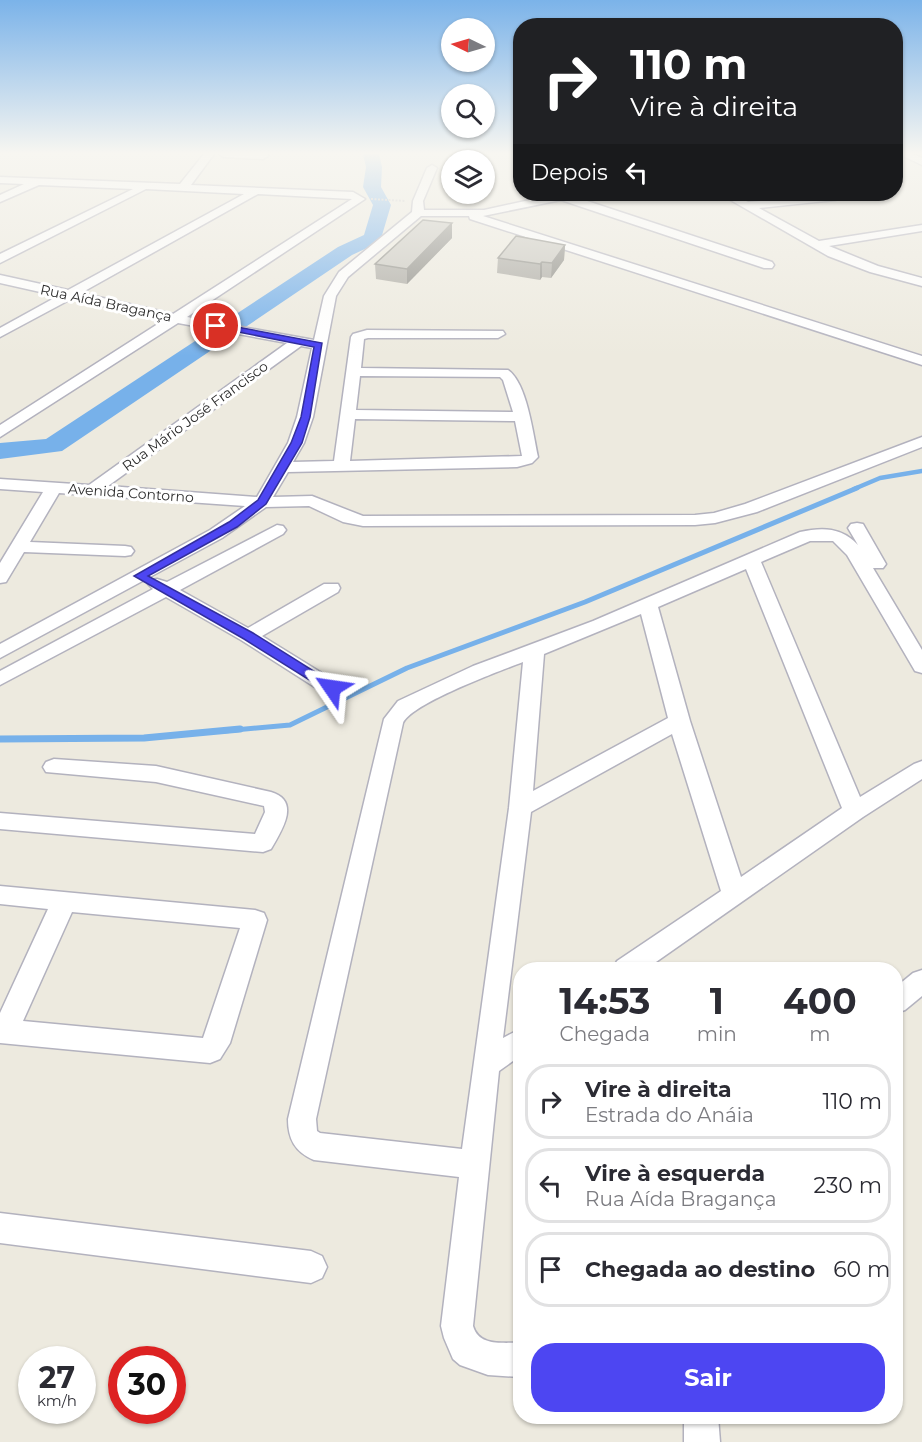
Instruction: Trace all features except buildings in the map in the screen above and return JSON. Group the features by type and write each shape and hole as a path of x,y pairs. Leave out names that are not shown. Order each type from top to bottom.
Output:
{"street":[{"path":"0,259 77,221"},
{"path":"0,333 202,221"},
{"path":"0,432 173,318 328,221"},
{"path":"0,652 233,525 262,502 297,443 305,417 330,296 343,275 408,221"},
{"path":"486,221 736,299 922,361"},
{"path":"641,221 768,265"},
{"path":"773,221 816,245 874,268 921,281"},
{"path":"816,245 922,228"},
{"name":"Rua Aída Bragança","path":"0,279 173,318 319,345"},
{"path":"342,464 358,337 362,335 498,334"},
{"name":"Rua Mário José Francisco","path":"93,490 297,342"},
{"path":"284,466 526,460 530,457 522,417 510,378 503,373 353,372"},
{"path":"348,414 522,417"},
{"name":"Avenida Contorno","path":"0,484 262,502 312,501 338,514 363,521 695,520 715,518 751,508 922,442"},
{"path":"0,578 54,487"},
{"path":"857,528 922,642"},
{"path":"0,679 277,530"},
{"path":"476,1165 314,1146 307,1142 302,1133 302,1119 392,722 405,706 480,671 648,604 806,536 824,533 837,534 855,553 922,668"},
{"path":"19,547 125,551"},
{"path":"751,560 855,811"},
{"path":"140,576 248,636 332,688"},
{"path":"248,636 331,588"},
{"path":"648,604 679,722 734,894"},
{"path":"513,1360 481,1358 464,1349 459,1341 457,1326 486,1065 520,808 534,650"},
{"path":"520,808 679,722"},
{"path":"0,821 263,843 276,812 277,805 271,800 156,774 54,767"},
{"path":"636,962 855,811 922,769"},
{"path":"0,895 64,901 255,920 216,1044 210,1051 196,1052 2,1031 64,901"},
{"path":"903,996 922,981"},
{"path":"486,1065 513,1046"},
{"path":"0,1228 75,1235 310,1267"},
{"path":"701,1424 702,1442"}],"waterway":[{"path":"0,451 53,446 345,251 373,238 378,221"},
{"path":"854,489 880,478 922,471"},
{"path":"224,731 290,725 407,668 585,602 857,488"},
{"path":"0,739 144,738 240,729"}],"route":[{"path":"216,326 319,345 305,417 297,443 262,502 233,525 140,576 248,636 332,688"}]}
